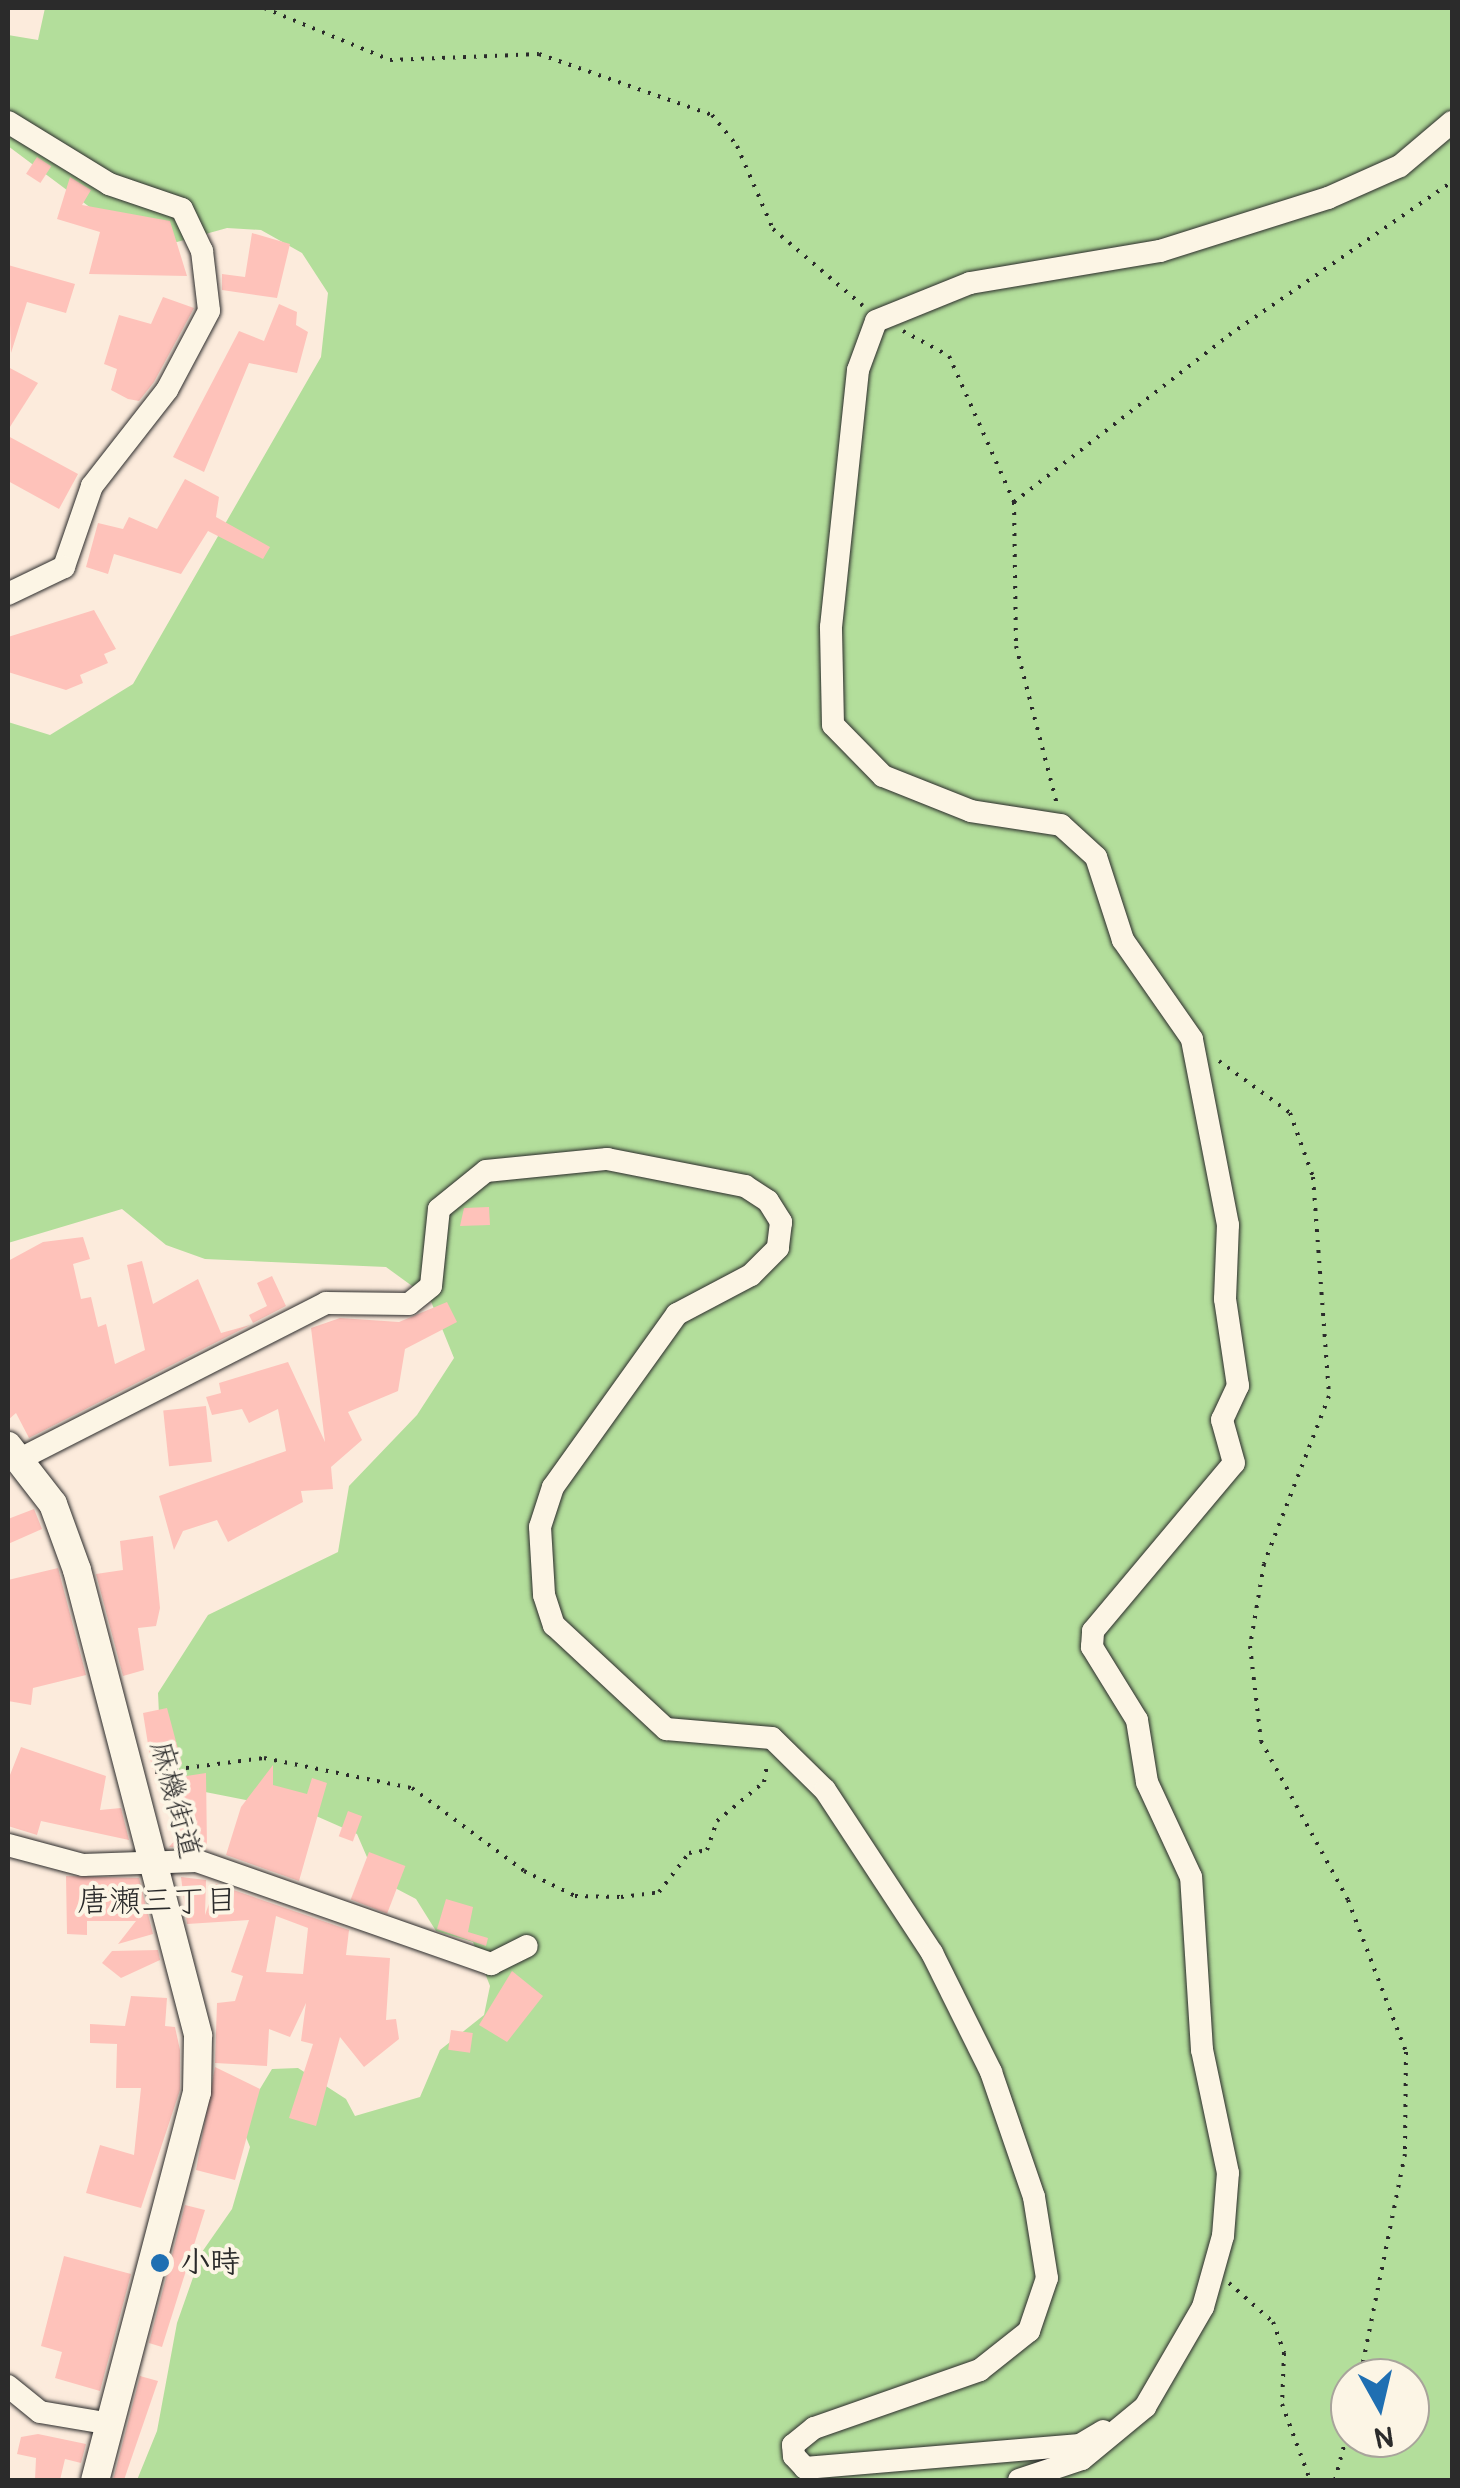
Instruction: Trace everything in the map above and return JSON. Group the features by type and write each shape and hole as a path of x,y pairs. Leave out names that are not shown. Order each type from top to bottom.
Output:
{"street":[{"path":"8,122 109,184 182,209 202,251 210,311 167,390 92,486 64,567 8,594"},
{"path":"1019,2480 1082,2459 1145,2407 1216,2274 1228,2173 1202,2050 1192,1877 1146,1782 1137,1720 1092,1647 1093,1631 1234,1464 1222,1420 1238,1386 1225,1299 1228,1225 1192,1039 1124,940 1096,858 1060,824 971,811 883,776 833,725 830,643 858,370 876,321 970,283 1160,251 1328,198 1400,166 1452,122"},
{"path":"14,1453 326,1304 357,1297 409,1304 431,1286 439,1210 486,1171 607,1159 744,1186 781,1222 778,1248 752,1275 677,1314 654,1341 634,1385 553,1487 539,1570 554,1625 666,1729 772,1738 824,1790 932,1953 1017,2143 1047,2278 1029,2332 980,2370 814,2428 793,2445 794,2456 806,2468 1080,2444 1145,2407"},
{"name":"麻機街道","path":"14,1453 53,1504 71,1552 159,1859 198,2036 197,2092 105,2424 95,2480"},
{"path":"8,1845 83,1865 159,1859 246,1875 491,1964 527,1946"},
{"path":"8,2386 40,2412 105,2424"}],"path":[{"path":"264,8 390,60 539,54 712,115 736,146 772,228 840,278 876,321 949,356 1014,502 1016,646 1060,824"},
{"path":"1014,502 1229,335 1452,182"},
{"path":"1192,1039 1290,1113 1312,1177 1329,1396 1264,1564 1250,1646 1261,1741 1348,1900 1406,2052 1405,2154 1364,2358"},
{"path":"135,1775 264,1758 412,1788 524,1871 575,1896 621,1898 659,1892 689,1852 715,1841 717,1821 764,1782 772,1738"},
{"path":"1216,2274 1274,2322 1284,2353 1282,2404 1310,2480"}],"green space":[{"path":"45,8 1452,8 1452,2480 137,2480 157,2431 177,2323 202,2252 232,2209 250,2147 240,2122 272,2069 298,2068 346,2099 355,2116 420,2097 440,2050 484,2015 490,1986 473,1942 436,1931 416,1899 376,1878 357,1834 307,1812 190,1789 160,1736 158,1693 208,1615 338,1552 349,1486 417,1415 454,1358 430,1299 386,1267 205,1259 166,1245 122,1209 8,1243 8,722 50,735 133,684 321,357 328,293 302,253 261,230 227,228 177,242 123,232 8,146 8,35 38,40"}],"building":[{"path":"37,157 51,166 40,183 26,174"},
{"path":"70,177 91,190 82,205 170,221 187,276 89,274 100,232 57,219"},
{"path":"252,233 290,244 277,298 222,290 222,274 245,277"},
{"path":"8,265 75,284 66,313 27,302 11,353"},
{"path":"163,297 194,308 154,382 139,401 128,399 111,390 117,369 104,364 119,315 151,324"},
{"path":"279,304 297,312 296,325 308,332 297,373 249,363 204,472 173,457 239,331 264,341"},
{"path":"8,367 38,383 8,430"},
{"path":"8,436 78,474 59,509 8,481"},
{"path":"185,479 219,497 216,517 270,547 263,559 208,531 181,574 114,554 108,574 86,567 98,523 123,529 129,517 157,529"},
{"path":"94,610 116,649 104,654 108,663 80,675 83,683 66,690 8,672 8,637"},
{"path":"489,1207 490,1225 460,1226 464,1208"},
{"path":"83,1237 90,1259 73,1264 81,1299 91,1297 98,1327 106,1324 115,1364 145,1350 127,1265 142,1261 153,1304 198,1279 221,1333 250,1325 29,1438 16,1413 8,1420 8,1261 43,1242"},
{"path":"272,1276 286,1306 253,1323 249,1315 267,1306 257,1283"},
{"path":"447,1302 457,1322 405,1349 398,1391 348,1412 362,1440 331,1467 333,1489 301,1491 303,1502 228,1542 217,1520 183,1531 174,1550 159,1496 286,1451 278,1409 249,1423 242,1409 212,1415 206,1397 221,1393 219,1383 288,1362 325,1442 311,1328 340,1318 399,1322"},
{"path":"206,1406 212,1462 169,1466 163,1410"},
{"path":"34,1509 42,1529 8,1544 8,1519"},
{"path":"153,1536 160,1608 156,1626 138,1628 144,1670 123,1676 96,1574 123,1570 120,1541"},
{"path":"58,1568 86,1675 33,1688 31,1705 8,1701 8,1580"},
{"path":"167,1708 182,1764 152,1769 143,1713"},
{"path":"21,1747 106,1776 100,1810 121,1808 129,1840 41,1821 37,1835 8,1826 8,1780"},
{"path":"273,1765 273,1785 307,1794 312,1778 327,1783 299,1881 226,1855 241,1807"},
{"path":"206,1773 207,1849 169,1847 178,1837 180,1777"},
{"path":"348,1811 362,1816 353,1842 339,1836"},
{"path":"369,1852 405,1866 387,1914 351,1900"},
{"path":"66,1876 139,1878 153,1934 118,1944 136,1921 87,1921 87,1935 67,1934"},
{"path":"181,1877 206,1880 205,1915 216,1884 349,1930 346,1955 390,1958 386,2020 396,2019 399,2039 364,2067 340,2037 316,2126 289,2118 313,2044 301,2041 306,2003 290,2037 269,2029 267,2066 215,2063 217,2003 235,2001 243,1976 231,1972 249,1920 187,1924","holes":["276,1916 308,1928 303,1974 266,1972"]},
{"path":"446,1899 473,1907 468,1932 488,1938 486,1946 437,1929"},
{"path":"158,1950 160,1960 121,1978 102,1963 112,1951"},
{"path":"512,1971 543,1996 507,2042 479,2025"},
{"path":"131,1996 167,1998 165,2026 175,2027 180,2050 180,2090 141,2208 86,2193 100,2145 134,2155 141,2088 116,2088 117,2044 90,2043 90,2024 125,2026"},
{"path":"451,2030 473,2033 470,2053 448,2050"},
{"path":"215,2067 260,2089 235,2180 196,2170"},
{"path":"185,2205 205,2210 162,2347 149,2343"},
{"path":"64,2256 131,2274 100,2391 55,2378 62,2352 41,2346"},
{"path":"140,2376 158,2381 124,2480 113,2480"},
{"path":"38,2434 86,2444 81,2463 65,2459 60,2480 35,2480 36,2458 17,2454 21,2437"}],"place":[{"name":"小時","path":"160,2263"}],"district":[{"name":"唐瀬三丁目","path":"157,1901"}]}
